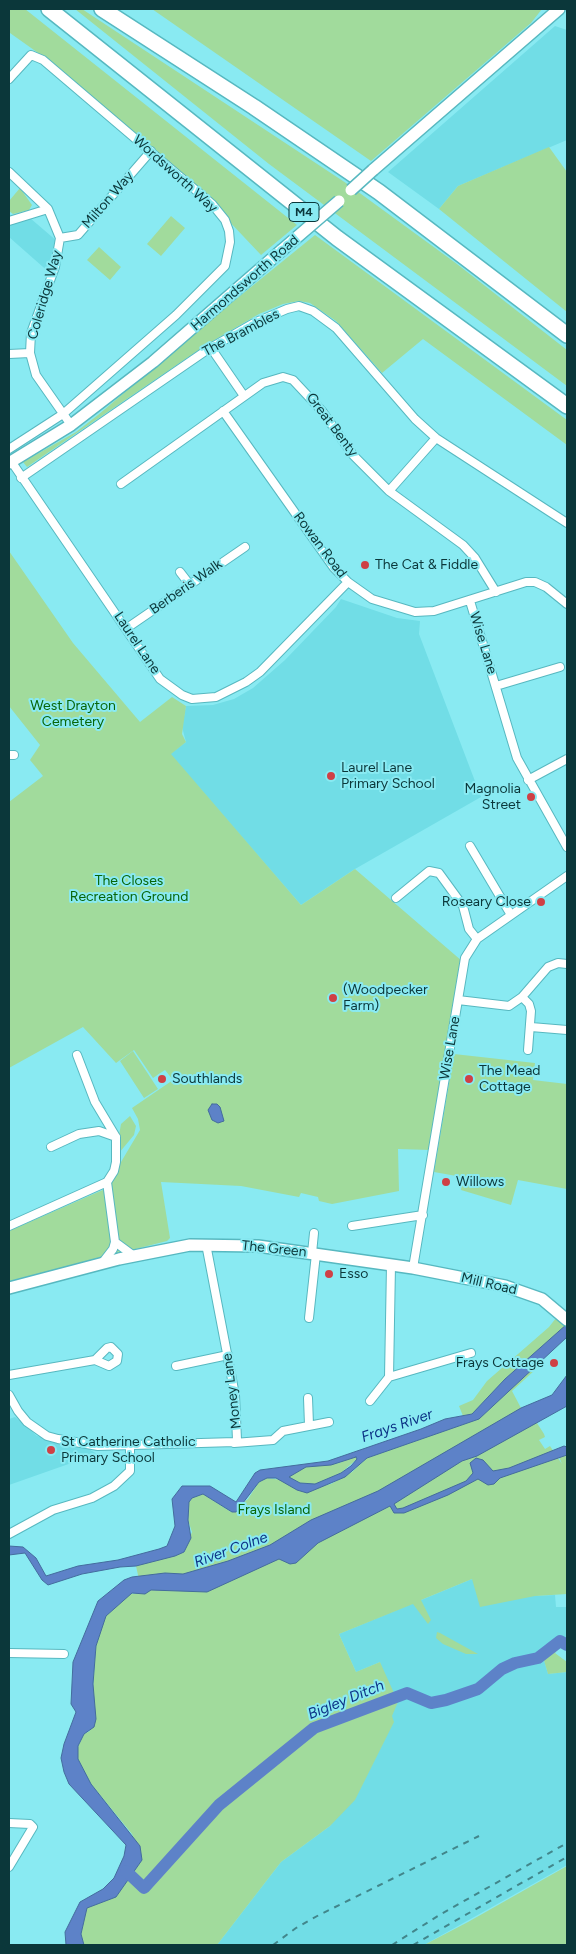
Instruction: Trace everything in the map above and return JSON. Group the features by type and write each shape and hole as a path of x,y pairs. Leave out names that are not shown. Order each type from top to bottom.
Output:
{"highway":[{"name":"M4","path":"49,9 303,211 567,406"},
{"path":"102,9 334,160 490,274 567,335"}],"street":[{"name":"Harmondsworth Road","path":"10,462 71,425 153,362 559,9"},
{"name":"Wordsworth Way","path":"9,79 30,55 43,60 212,204 225,220 230,242 225,266 176,314 63,414 9,449"},
{"name":"Milton Way","path":"60,238 78,235 151,151"},
{"name":"Coleridge Way","path":"9,172 48,209 60,238 55,267 31,333 30,352 36,375 71,425"},
{"path":"9,221 48,209"},
{"name":"The Brambles","path":"21,478 211,348 254,323 299,306 306,308 336,328 415,419 436,438 567,523"},
{"path":"211,348 244,396"},
{"path":"9,354 30,352"},
{"name":"Great Benty","path":"121,484 263,383 283,377 294,380 322,411 354,455 389,490 462,545 487,575 496,592"},
{"name":"Rowan Road","path":"223,411 334,568 348,582 372,599 415,612 434,611 526,582 535,582 546,587 567,604"},
{"path":"389,490 436,438"},
{"name":"Laurel Lane","path":"10,462 127,628 160,679 182,695 192,699 216,697 230,692 260,672 348,582"},
{"name":"Berberis Walk","path":"127,628 245,546"},
{"path":"180,572 190,585"},
{"name":"Wise Lane","path":"470,601 517,758 566,843"},
{"name":"Wise Lane","path":"496,686 560,667"},
{"path":"528,780 567,759"},
{"path":"470,846 511,915"},
{"path":"396,898 429,871 439,873 463,906 469,929 477,939"},
{"name":"Wise Lane","path":"413,1268 465,958 477,939 567,876"},
{"path":"458,1000 509,1006 522,997 548,967 558,962 567,964"},
{"path":"522,997 530,1006 531,1027 528,1050"},
{"path":"531,1027 567,1030"},
{"path":"9,1226 107,1182 114,1171 116,1137 95,1102 77,1055"},
{"path":"51,1147 79,1134 99,1131 116,1137"},
{"path":"102,1263 113,1249 115,1242 107,1182"},
{"path":"352,1226 423,1215"},
{"path":"309,1318 314,1234"},
{"path":"115,1242 134,1256"},
{"name":"The Green","path":"9,1288 102,1263 190,1245 206,1244 258,1246 413,1268"},
{"name":"Money Lane","path":"9,1395 27,1422 47,1436 90,1445 234,1443 237,1440 235,1395 206,1244"},
{"path":"370,1401 388,1376 391,1265"},
{"name":"Mill Road","path":"413,1268 512,1288 542,1299 565,1314"},
{"path":"388,1376 471,1353"},
{"path":"176,1366 228,1355"},
{"path":"9,1375 94,1360"},
{"path":"308,1398 309,1425"},
{"path":"234,1443 272,1440 283,1432 329,1422"},
{"path":"9,1534 53,1510 92,1498 114,1486 130,1471 130,1444"},
{"path":"9,1652 64,1654"},
{"path":"9,1823 32,1825 32,1829 9,1867"}],"shaded area":[{"path":"555,26 567,30 567,140 458,186 439,209 388,172"},
{"path":"30,218 58,242 51,274 9,237 9,223"},
{"name":"Laurel Lane Primary School","path":"341,599 397,618 420,621 419,634 481,797 355,869 301,905 170,754 186,742 182,727 186,706 213,705 234,699 253,688 285,660 336,607"},
{"path":"212,1104 217,1104 220,1107 224,1121 218,1123 212,1120 208,1110"},
{"path":"567,1324 567,1337 479,1419 367,1458 345,1477 307,1493 297,1490 276,1478 267,1478 259,1482 236,1512 232,1512 203,1494 192,1498 189,1502 188,1520 191,1538 184,1552 175,1556 136,1566 82,1574 48,1585 42,1580 25,1553 9,1555 9,1546 23,1547 36,1558 46,1576 78,1566 118,1560 159,1549 167,1546 175,1526 172,1499 182,1486 210,1486 236,1502 255,1473 260,1470 328,1461 445,1419 472,1414 505,1379","holes":["356,1457 357,1459 341,1473 315,1484 300,1483 289,1477 306,1467 331,1465"]},
{"path":"567,1375 567,1406 477,1456 462,1461 394,1504 397,1509 403,1508 466,1481 473,1473 470,1463 476,1458 483,1460 493,1471 509,1468 564,1446 567,1447 567,1455 500,1478 494,1484 488,1485 478,1479 448,1495 404,1513 394,1513 390,1506 318,1543 296,1563 290,1564 279,1559 207,1592 151,1590 145,1594 132,1593 106,1616 96,1646 93,1684 96,1719 94,1727 84,1734 78,1746 78,1759 91,1784 140,1846 142,1860 116,1897 87,1908 81,1934 84,1945 66,1945 65,1932 80,1902 103,1889 114,1878 124,1856 126,1845 69,1784 61,1758 76,1712 71,1704 73,1662 98,1601 124,1580 132,1577 165,1573 183,1574 228,1561 270,1545 311,1520 378,1491 521,1408 552,1395"},
{"name":"St Catherine Catholic Primary School","path":"15,1417 37,1436 84,1446 97,1454 9,1485 9,1419"},
{"path":"472,1579 535,1596 555,1595 556,1607 567,1607 567,1639 561,1638 541,1649 548,1674 567,1672 567,1865 424,1945 217,1945 281,1862 330,1826 392,1716 380,1662 356,1672 339,1634"}],"green space":[{"path":"9,9 25,9 297,225 261,255 226,218 48,60 10,33"},
{"path":"75,9 82,9 346,183 457,264 567,350 567,386 269,164"},
{"path":"152,9 542,9 531,23 371,161"},
{"path":"549,147 567,172 567,312 439,209 458,186"},
{"path":"20,188 32,205 29,210 13,214 9,211 9,201"},
{"path":"171,216 185,228 161,256 147,244"},
{"path":"315,235 567,420 567,445 423,339 382,373 336,321 310,303 299,301 283,304 259,314 206,345 27,467 23,462 76,432 98,415 192,335"},
{"path":"99,247 121,267 110,280 87,260"},
{"path":"9,551 73,643 140,722 172,697 186,706 182,734 186,742 171,754 301,905 355,869 462,961 430,1150 398,1149 399,1191 332,1204 319,1201 318,1197 301,1193 299,1197 241,1186 161,1182 170,1238 167,1241 9,1281 9,1231 105,1189 140,1130 138,1119 132,1108 173,1080 165,1070 153,1078 134,1050 116,1063 83,1027 9,1068 9,802 43,776 30,760 40,745 9,706"},
{"path":"133,1051 158,1089 144,1098 120,1061"},
{"path":"454,1054 535,1063 533,1080 567,1084 567,1189 518,1180 511,1205 461,1190 462,1177 434,1172"},
{"path":"130,1116 136,1126 134,1135 119,1153 118,1141 121,1124"},
{"path":"556,1318 565,1326 505,1379 472,1414 463,1416 459,1406 473,1400 487,1381 549,1327"},
{"name":"Frays Island","path":"544,1358 535,1370 512,1391 521,1408 537,1423 544,1434 545,1437 539,1440 545,1449 550,1446 562,1464 559,1457 567,1455 567,1594 535,1596 480,1607 472,1579 421,1600 431,1620 428,1624 413,1604 339,1634 356,1672 380,1662 398,1702 392,1716 394,1722 355,1800 330,1826 281,1862 217,1945 84,1945 81,1935 86,1908 116,1897 142,1860 132,1834 91,1784 78,1759 78,1747 84,1734 90,1731 96,1646 103,1621 130,1594 142,1593 136,1566 184,1552 192,1532 188,1520 189,1502 192,1498 203,1494 231,1512 248,1499 259,1482 267,1478 282,1480 297,1490 331,1484 352,1472 367,1458 479,1419"},
{"path":"356,1456 357,1459 341,1473 315,1484 300,1483 288,1477 306,1467 339,1463"},
{"path":"437,1632 478,1654 466,1654 443,1644 436,1638"},
{"path":"558,1644 563,1644 555,1653 567,1662 567,1672 548,1674 543,1657"},
{"path":"567,1866 567,1945 424,1945 468,1922"}],"waterway":[{"name":"Bigley Ditch","path":"126,1871 144,1888 219,1805 314,1728 407,1693 431,1703 446,1700 478,1689 502,1669 515,1663 538,1658 560,1641 567,1645"}],"railway":[{"path":"273,1945 296,1928 319,1915 479,1836"},
{"path":"392,1945 441,1914 567,1843"},
{"path":"413,1945 567,1857"}],"place":[{"name":"The Cat & Fiddle","path":"365,565"},
{"name":"Laurel Lane Primary School","path":"331,776"},
{"name":"Magnolia Street","path":"531,797"},
{"name":"Roseary Close","path":"541,902"},
{"name":"(Woodpecker Farm)","path":"333,998"},
{"name":"Southlands","path":"162,1079"},
{"name":"The Mead Cottage","path":"469,1079"},
{"name":"Willows","path":"446,1182"},
{"name":"Esso","path":"329,1274"},
{"name":"Frays Cottage","path":"554,1363"},
{"name":"St Catherine Catholic Primary School","path":"51,1450"}],"park label":[{"name":"West Drayton Cemetery","path":"73,714"},
{"name":"The Closes Recreation Ground","path":"129,890"}],"water label":[{"name":"Frays River","path":"397,1426"},
{"name":"River Colne","path":"231,1550"}]}
